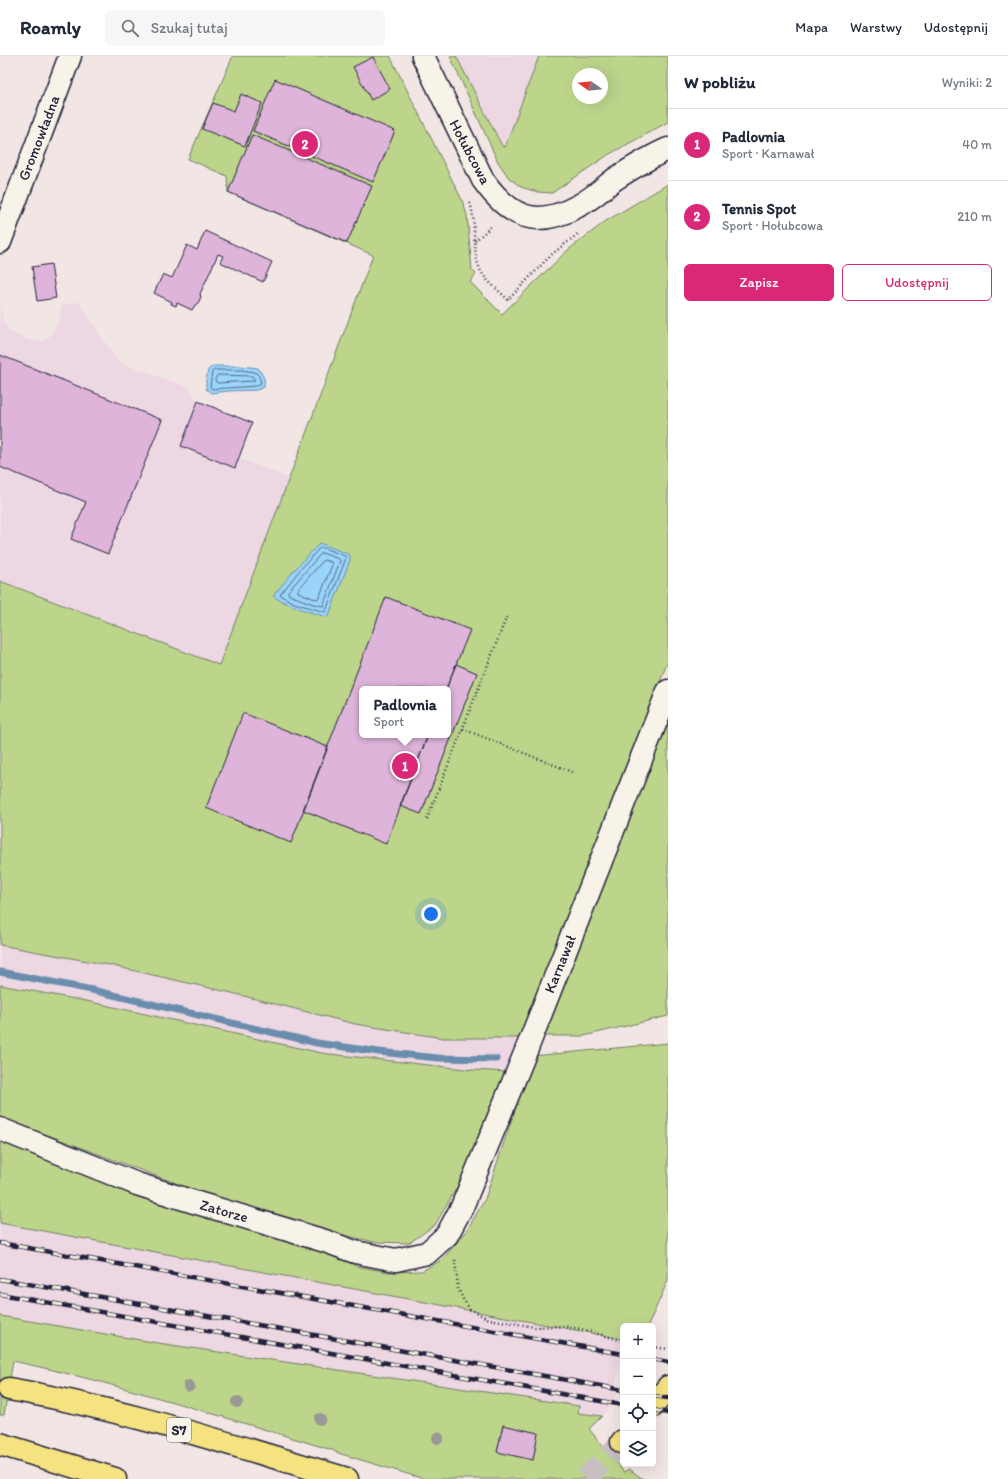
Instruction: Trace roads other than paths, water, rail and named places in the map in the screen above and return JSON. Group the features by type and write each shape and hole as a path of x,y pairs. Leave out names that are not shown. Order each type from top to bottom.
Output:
{"highway":[{"path":"656,1402 668,1387"},
{"name":"S7","path":"9,1389 54,1396 105,1409 347,1479"},
{"path":"0,1444 115,1479"}],"street":[{"name":"Gromowładna","path":"0,242 70,56"},
{"name":"Hołubcowa","path":"423,56 483,180 495,197 510,210 528,217 542,219 556,216 579,206 616,179 668,149"},
{"name":"Karnawał","path":"447,1235 462,1207 519,1068 668,691"},
{"name":"Zatorze","path":"0,1129 137,1184 325,1241 354,1252 396,1260 427,1254 447,1235"}],"water":[{"path":"213,366 241,366 258,368 264,379 264,387 257,390 211,393 206,389 206,379 208,370"},
{"path":"320,543 350,555 350,560 327,617 313,613 274,597 274,595 296,568"}],"waterway":[{"path":"0,972 92,990 317,1043 379,1052 438,1058 496,1059"}],"tunnel":[{"path":"585,1479 620,1444"}],"railway":[{"path":"0,1243 620,1353"},
{"path":"0,1279 620,1389"},
{"path":"0,1294 620,1404"},
{"path":"656,1360 668,1362"},
{"path":"656,1396 668,1398"},
{"path":"656,1411 668,1413"}],"place":[{"name":"Tennis Spot","path":"305,144"},
{"name":"Padlovnia","path":"405,766"}]}
